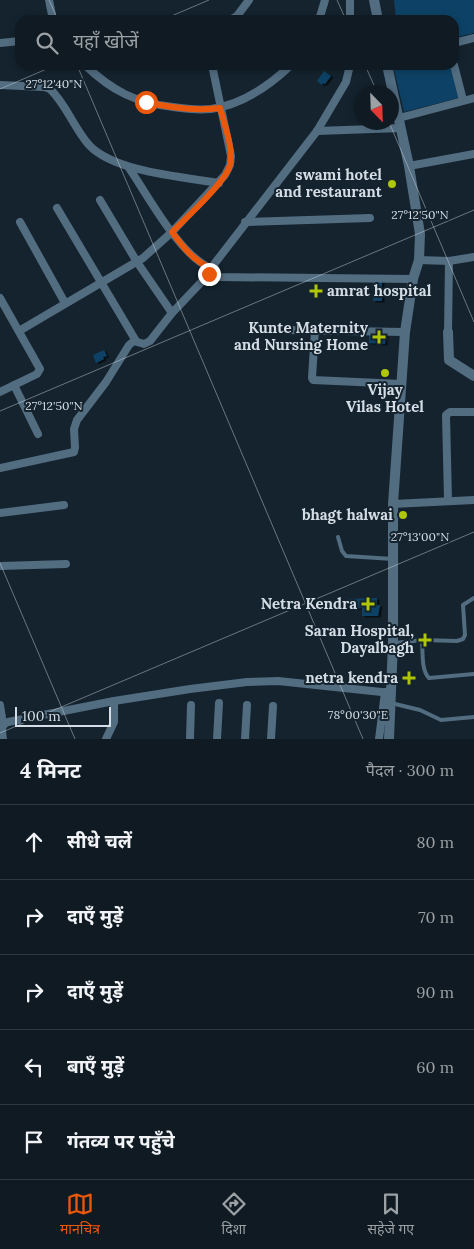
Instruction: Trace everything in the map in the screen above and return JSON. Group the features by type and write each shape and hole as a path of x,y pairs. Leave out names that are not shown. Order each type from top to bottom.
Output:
{"street":[{"path":"49,0 52,15"},
{"path":"238,15 249,0"},
{"path":"320,15 325,0"},
{"path":"350,0 350,15"},
{"path":"374,0 377,15"},
{"path":"459,42 474,38"},
{"path":"0,42 15,41"},
{"path":"91,70 112,88 132,98 162,106 200,110 220,108 255,93 286,70"},
{"path":"19,331 137,262 172,232 228,171 231,156 213,70"},
{"path":"57,208 136,341 143,344 148,342 209,271 317,131 346,82 349,70"},
{"path":"389,70 409,166 420,234 418,260 413,279 405,332 393,504 393,643 389,696 389,739"},
{"path":"455,70 462,100"},
{"path":"0,85 50,88 93,149 111,160 129,168 219,183"},
{"path":"317,131 400,123 462,100 474,98"},
{"path":"409,166 474,154"},
{"path":"129,168 172,232 189,254 209,271 212,276 413,279"},
{"path":"100,200 137,262 172,313"},
{"path":"245,222 370,218"},
{"path":"20,222 65,303"},
{"path":"418,260 449,261 474,257"},
{"path":"449,261 448,332 450,360 474,376"},
{"path":"0,298 40,369 36,374 0,392"},
{"path":"284,330 405,332"},
{"path":"315,330 313,380 401,384"},
{"path":"0,468 74,452 74,429 77,420 106,382 128,345 136,341"},
{"path":"14,385 38,434"},
{"path":"448,500 446,415 450,412 474,412"},
{"path":"393,504 474,500"},
{"path":"0,513 64,505"},
{"path":"0,566 66,564"},
{"path":"3,724 114,701 218,685 278,681 389,696"},
{"path":"379,739 389,696"},
{"path":"106,739 114,722 114,701"},
{"path":"217,739 219,703"},
{"path":"0,705 3,739"},
{"path":"244,739 247,705"},
{"path":"190,739 191,706"},
{"path":"271,739 273,706"}],"lane":[{"path":"338,537 342,551 346,556 393,559"},
{"path":"393,643 422,640 463,640 465,635 463,605 474,598"},
{"path":"422,640 424,668 428,678 474,674"},
{"path":"389,696 441,720 474,717"}],"building":[{"path":"394,0 474,0 474,33 459,37 459,15 396,15"},
{"path":"394,70 454,70 462,97 404,112"},
{"path":"324,71 331,76 322,85 317,81"},
{"path":"373,279 382,279 382,301 373,301"},
{"path":"369,332 386,333 385,344 369,343"},
{"path":"104,350 107,356 96,363 93,355"},
{"path":"377,598 377,605 380,605 378,616 362,616 362,608 349,609 349,599"}],"place":[{"name":"swami hotel and restaurant","path":"392,184"},
{"name":"amrat hospital","path":"316,291"},
{"name":"Kunte Maternity and Nursing Home","path":"379,337"},
{"name":"Vijay Vilas Hotel","path":"385,373"},
{"name":"bhagt halwai","path":"403,515"},
{"name":"Netra Kendra","path":"368,604"},
{"name":"Saran Hospital, Dayalbagh","path":"425,640"},
{"name":"netra kendra","path":"409,678"}],"route":[{"path":"146,102 162,106 200,110 220,108 231,156 228,171 172,232 189,254 210,268 209,274"}]}
